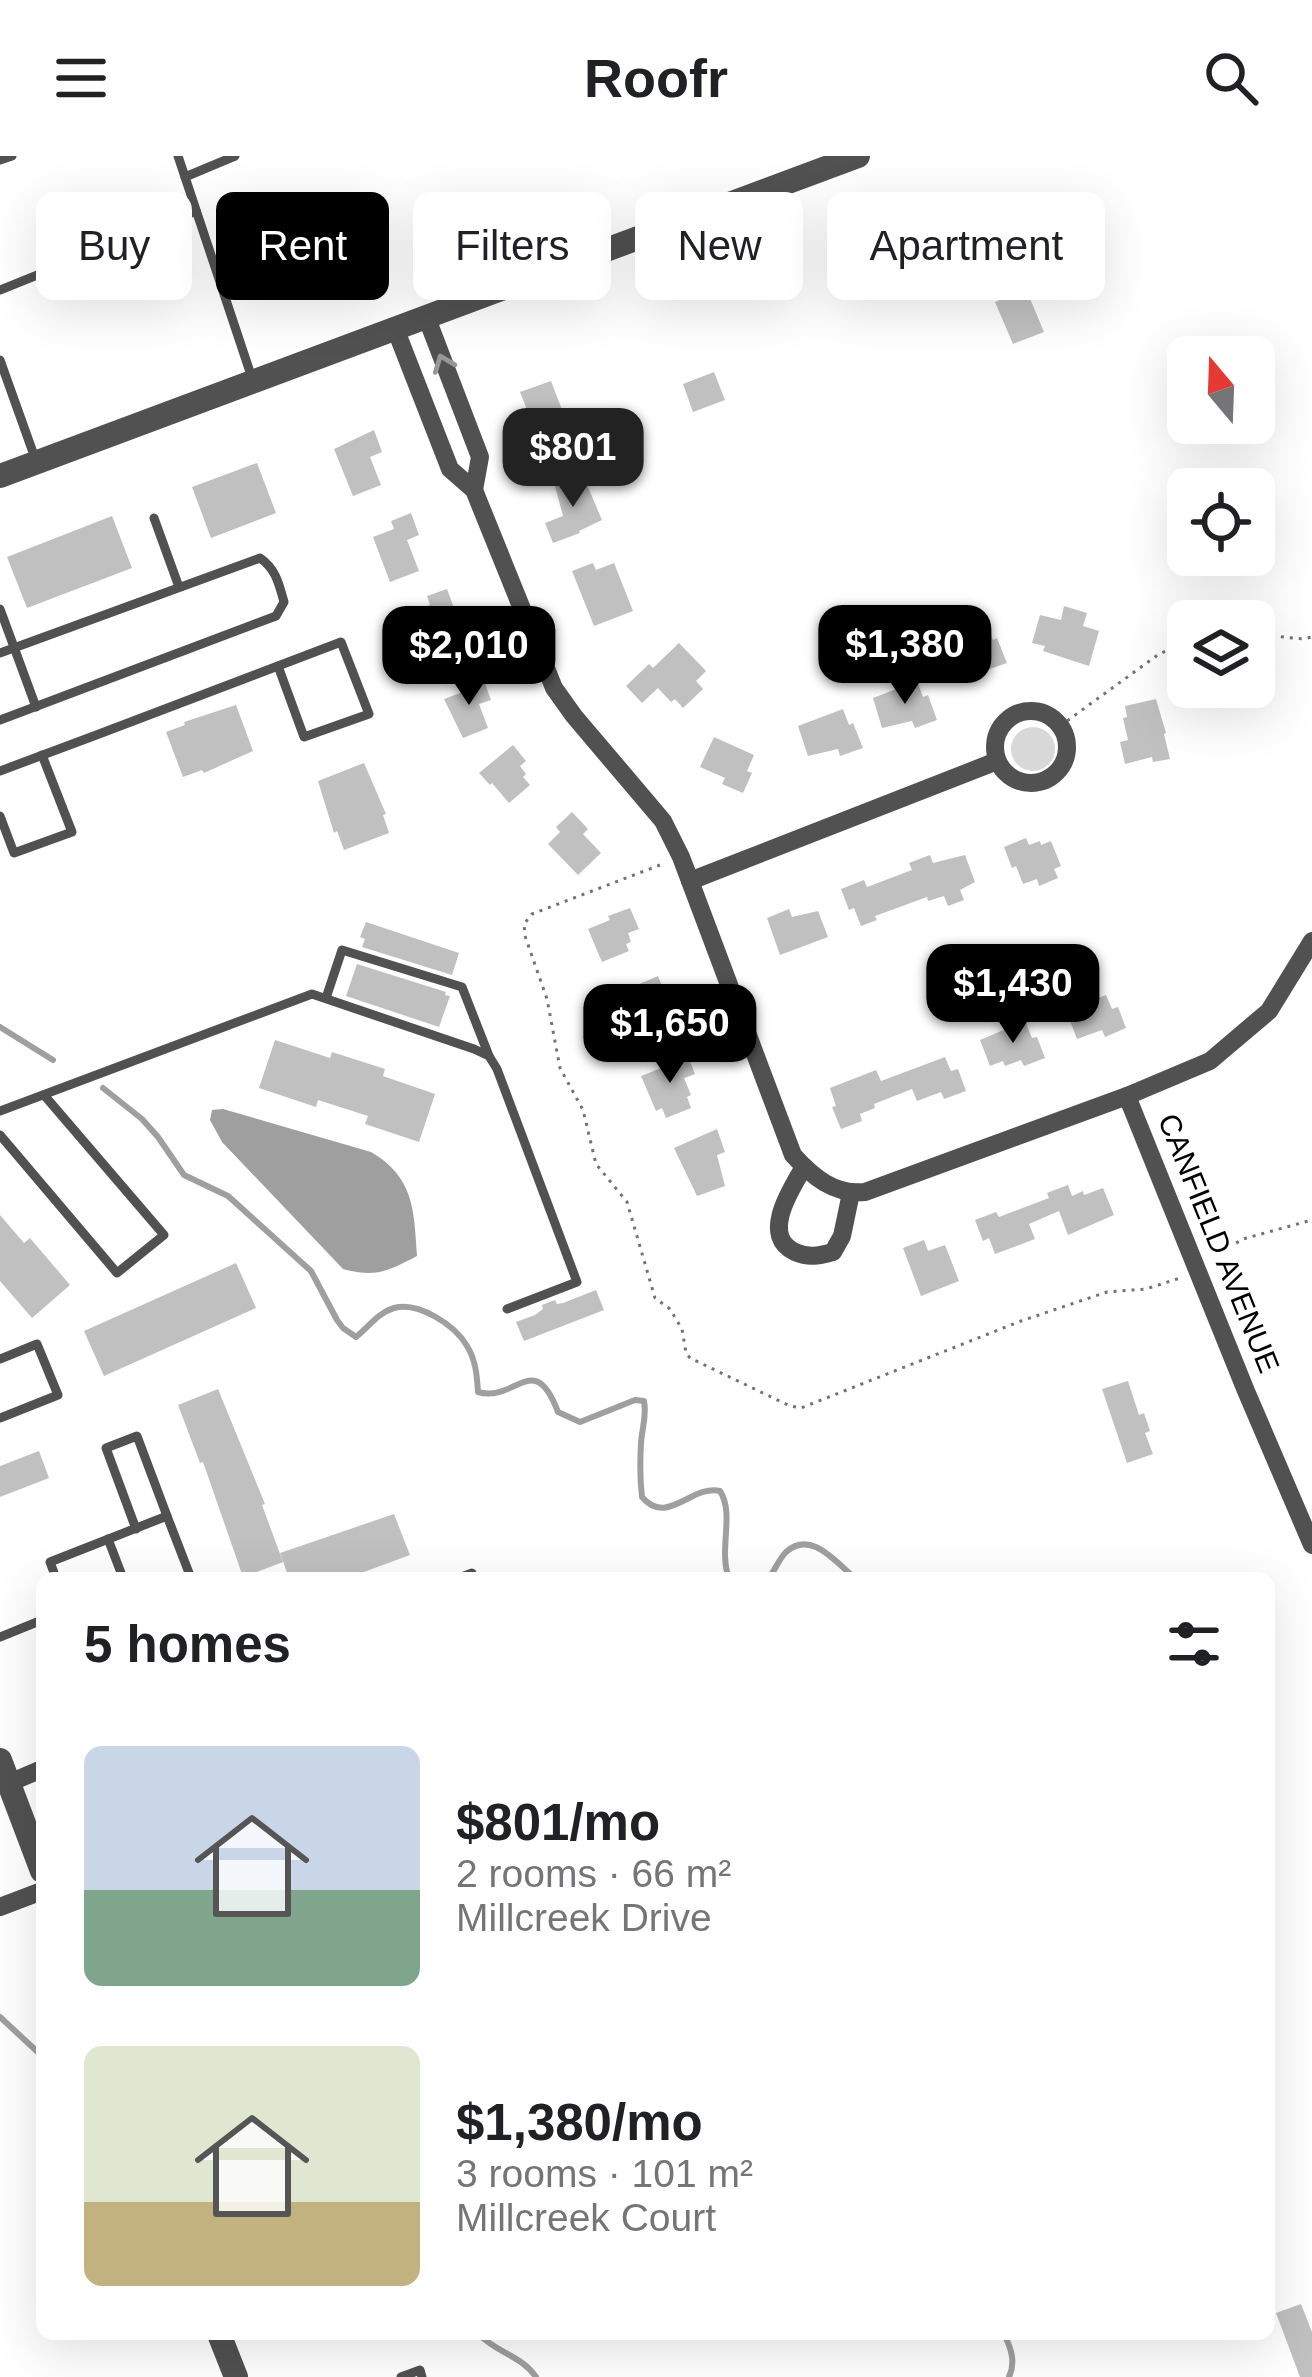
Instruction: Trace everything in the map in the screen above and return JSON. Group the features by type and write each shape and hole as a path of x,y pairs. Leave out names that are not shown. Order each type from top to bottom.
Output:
{"street":[{"path":"0,476 858,156"},
{"path":"426,316 480,457 474,490"},
{"path":"395,328 449,469 474,490 554,688 663,821 794,1155 825,1184 851,1193 866,1192 1210,1061 1269,1011 1312,941"},
{"path":"1041,712 1060,726 1067,746 1065,758 1043,781 1022,782 997,761 995,738 1008,719 1041,712"},
{"path":"690,881 997,761"},
{"name":"CANFIELD AVENUE","path":"1127,1096 1312,1545"},
{"path":"804,1166 779,1218 779,1238 788,1249 811,1258 832,1252 842,1236 851,1193"},
{"path":"36,1769 4,1771 36,1855"},
{"path":"0,1906 36,1893"},
{"path":"221,2340 236,2377"}],"lane":[{"path":"0,160 12,156"},
{"path":"178,156 253,381"},
{"path":"185,177 236,156"},
{"path":"0,290 196,211"},
{"path":"0,361 36,463"},
{"path":"154,518 179,587"},
{"path":"0,653 260,558 276,574 284,602 276,616 0,721"},
{"path":"0,609 36,707"},
{"path":"0,771 341,642 369,714 304,737 278,666"},
{"path":"0,816 14,854 71,832 42,755"},
{"path":"326,998 342,950 462,987 577,1282 507,1309"},
{"path":"0,1111 312,994 489,1055"},
{"path":"0,1135 117,1273 164,1235 44,1095"},
{"path":"0,1359 37,1344 58,1395 0,1418"},
{"path":"136,1529 106,1448 137,1436 189,1572"},
{"path":"54,1572 50,1562 167,1516"},
{"path":"108,1539 121,1572"},
{"path":"0,1636 36,1622"},
{"path":"401,2377 420,2370 422,2377"}],"path":[{"path":"1275,636 1312,637"},
{"path":"1060,726 1167,651"}],"shaded area":[{"path":"1033,727 1049,733 1055,749 1049,765 1033,771 1017,765 1011,749 1017,733"},
{"path":"223,1109 371,1152 385,1162 409,1196 417,1256 382,1272 343,1269 222,1142 210,1120 212,1110"}],"building":[{"path":"1031,300 1044,332 1013,344 995,302"},
{"path":"714,372 725,400 693,412 683,384"},
{"path":"551,381 566,420 531,440 523,419 530,417 520,392"},
{"path":"374,430 382,452 370,457 381,485 353,496 334,449"},
{"path":"257,463 276,513 211,538 192,487"},
{"path":"582,473 602,520 553,543 545,523 563,516 555,486"},
{"path":"411,513 419,535 407,540 419,571 390,582 373,537 394,529 391,521"},
{"path":"112,516 132,568 27,608 7,557"},
{"path":"593,563 596,570 614,563 633,611 594,626 572,571"},
{"path":"447,589 455,611 442,615 455,647 426,657 409,613 430,605 427,596"},
{"path":"1064,606 1087,613 1083,626 1099,631 1089,666 1032,643 1040,615 1061,620"},
{"path":"987,624 1007,663 984,671 982,663 952,671 942,641"},
{"path":"679,643 706,671 696,681 703,689 683,708 658,688 642,703 626,686"},
{"path":"483,678 491,700 479,704 488,728 463,738 444,699"},
{"path":"917,681 937,720 915,728 912,721 882,728 873,698"},
{"path":"1156,699 1170,759 1153,762 1152,757 1125,764 1120,742 1128,740 1125,706"},
{"path":"236,705 253,751 183,777 166,732"},
{"path":"843,709 863,748 840,756 838,749 808,756 798,726"},
{"path":"714,737 754,755 743,793 700,767"},
{"path":"513,745 526,761 520,766 530,785 509,803 479,773"},
{"path":"364,763 389,833 344,850 318,781"},
{"path":"572,812 588,829 583,834 601,853 578,875 548,844 560,832 556,827"},
{"path":"1026,838 1029,845 1051,841 1061,866 1054,869 1058,878 1039,886 1037,879 1023,884 1004,847"},
{"path":"930,855 933,863 965,855 975,882 960,890 964,900 948,906 944,896 928,901 927,897 861,926 841,889 864,880 867,887 912,870 909,863"},
{"path":"630,908 639,929 628,933 629,951 602,962 588,929"},
{"path":"789,909 792,917 818,911 828,937 780,955 767,918"},
{"path":"366,922 459,953 452,975 362,947"},
{"path":"357,964 446,992 450,996 439,1027 346,996"},
{"path":"658,976 667,998 657,1002 664,1033 639,1043 635,1032 628,1035 614,1000"},
{"path":"1106,995 1112,1009 1118,1007 1126,1028 1105,1037 1102,1030 1077,1039 1066,1010"},
{"path":"1025,1021 1045,1058 1024,1066 1021,1060 990,1066 980,1040"},
{"path":"275,1040 385,1069 383,1076 435,1094 419,1142 365,1124 368,1116 318,1100 316,1107 259,1088"},
{"path":"686,1052 695,1074 684,1078 691,1108 666,1118 662,1108 656,1111 641,1076"},
{"path":"945,1057 951,1071 958,1069 966,1091 944,1099 941,1092 917,1101 912,1089 874,1104 875,1108 860,1114 862,1121 841,1129 830,1088 876,1070 881,1081"},
{"path":"717,1129 725,1152 717,1155 725,1186 697,1196 674,1148"},
{"path":"1068,1185 1072,1196 1103,1188 1114,1215 1068,1235 1059,1211 1029,1224 1035,1239 995,1254 989,1238 983,1241 975,1220 996,1212 999,1217 1049,1198 1047,1193"},
{"path":"0,1215 24,1243 30,1238 70,1285 32,1318 0,1281"},
{"path":"924,1240 928,1251 945,1245 959,1281 921,1296 903,1248"},
{"path":"236,1263 256,1308 104,1376 84,1331"},
{"path":"596,1290 604,1310 524,1341 516,1322 535,1315 542,1305 555,1300 563,1303"},
{"path":"1128,1381 1139,1415 1144,1413 1153,1454 1127,1463 1102,1389"},
{"path":"218,1389 283,1562 241,1572 178,1405"},
{"path":"39,1451 49,1478 0,1497 0,1466"},
{"path":"394,1514 410,1555 364,1572 287,1572 280,1553"},
{"path":"1301,2304 1312,2332 1312,2377 1300,2377 1276,2313"}],"waterway":[{"path":"0,1027 53,1060"},
{"path":"103,1088 142,1119 184,1175 228,1196 311,1271 337,1320 356,1337 388,1310 414,1308 435,1316 461,1338 474,1363 478,1392 503,1391 532,1380 541,1383 558,1412 580,1422 635,1400 644,1401 642,1497 661,1508 710,1490 720,1491 726,1510 727,1572"},
{"path":"773,1572 786,1552 805,1544 824,1551 848,1572"},
{"path":"0,2017 36,2050"},
{"path":"486,2340 536,2377"},
{"path":"1006,2340 1012,2355 1009,2377"}]}
